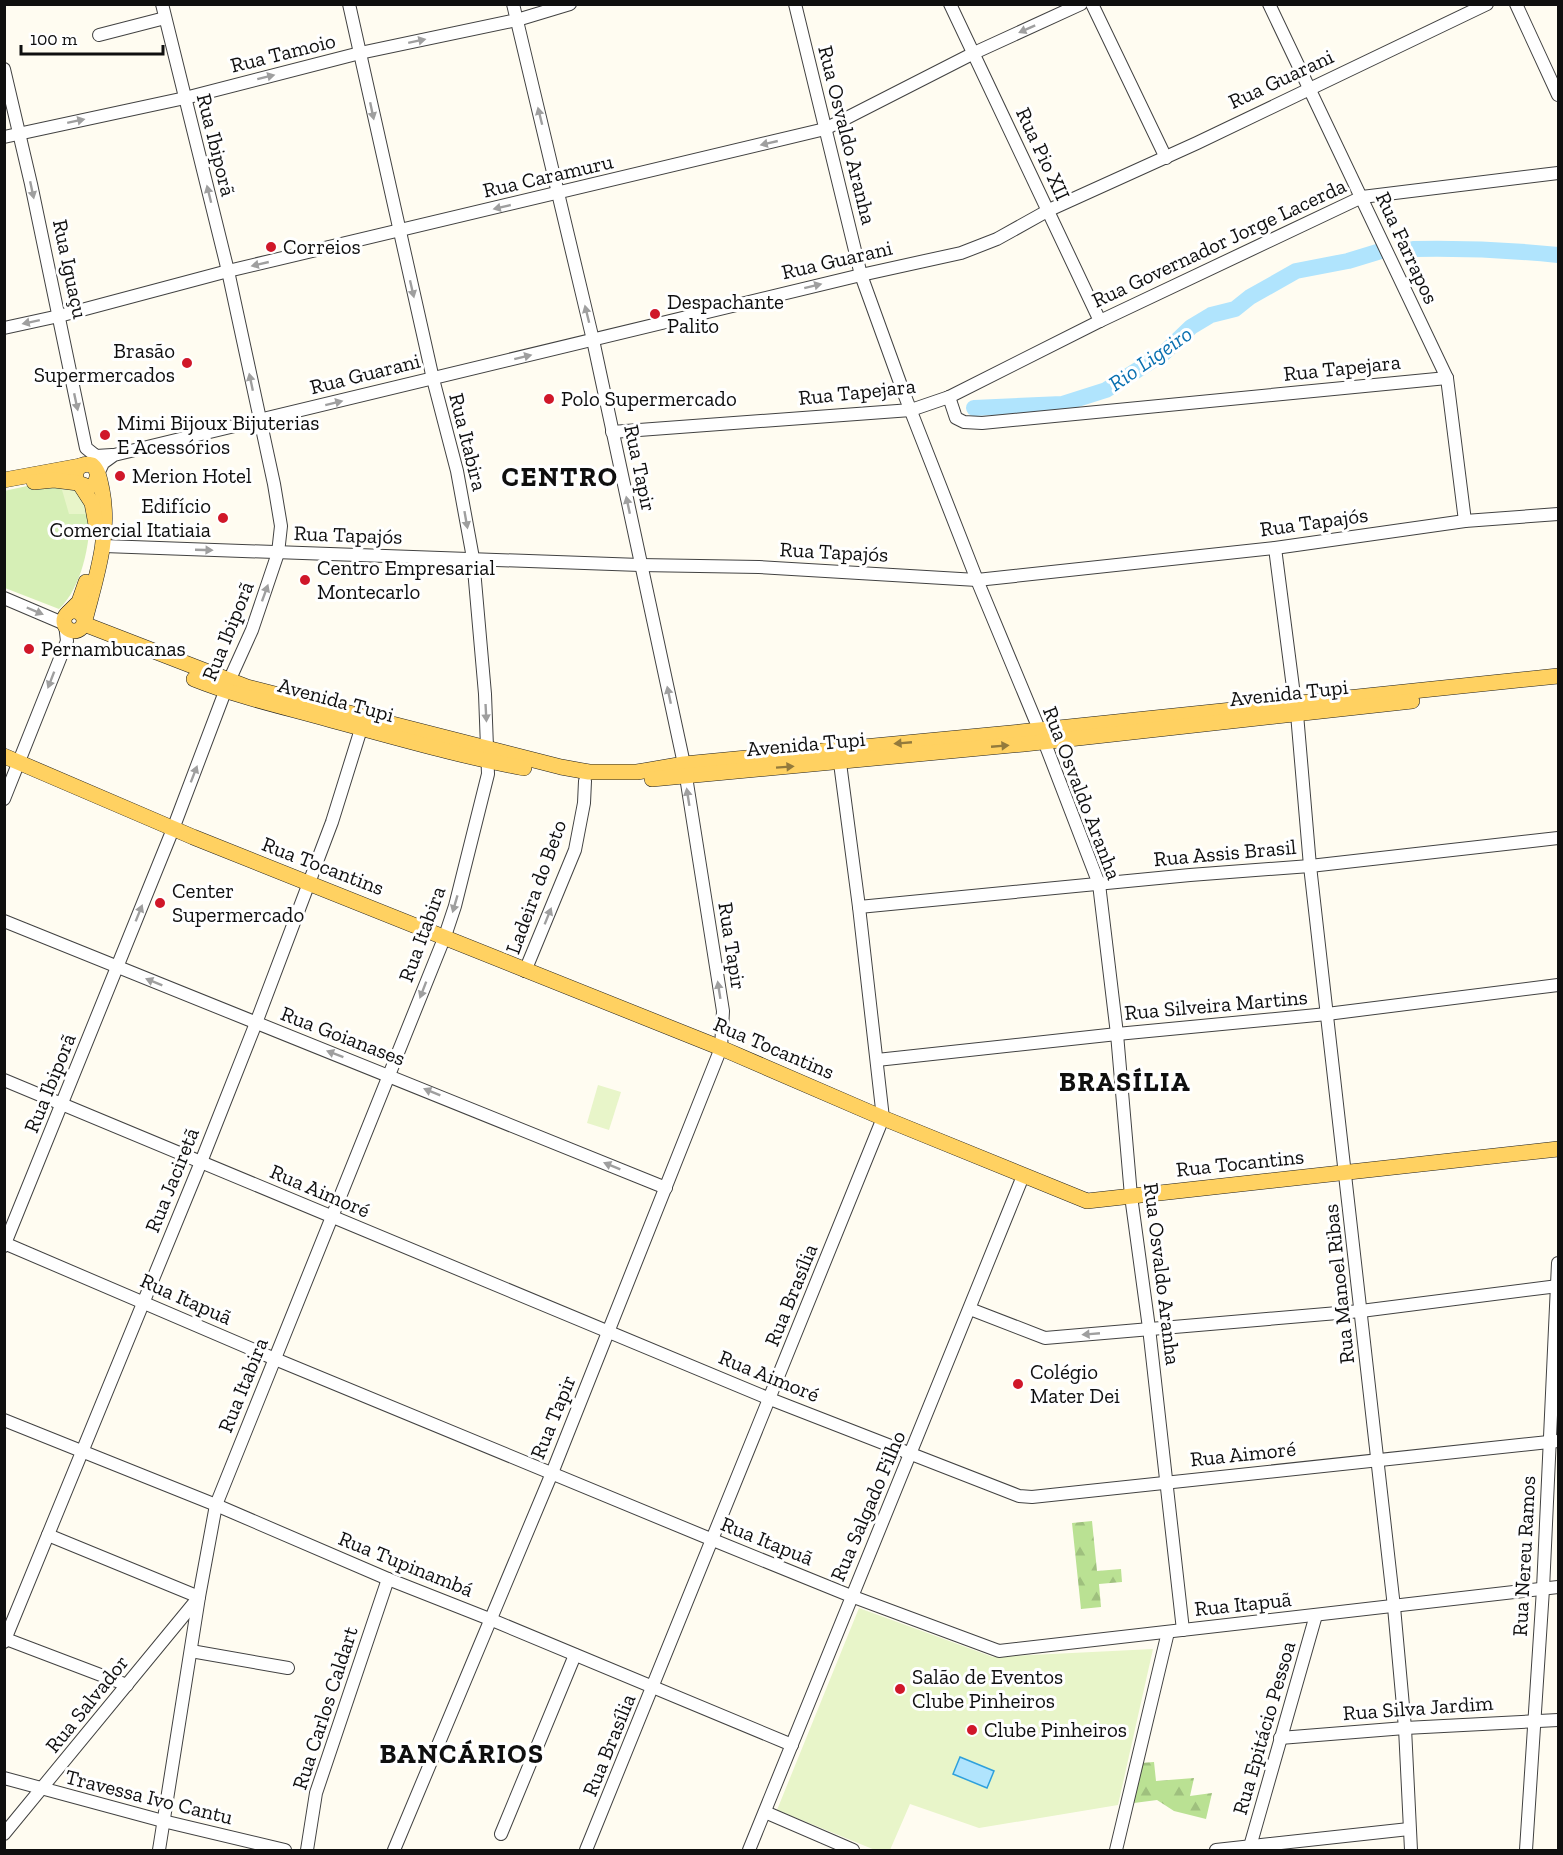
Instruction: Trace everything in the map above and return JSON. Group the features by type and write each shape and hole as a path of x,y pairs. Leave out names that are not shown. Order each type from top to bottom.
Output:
{"main road":[{"path":"4,480 92,465 98,474 103,497 104,546 74,623"},
{"path":"74,623 97,535 92,503 75,476 80,466"},
{"path":"4,487 49,480 92,486 97,481 98,474"},
{"name":"Avenida Tupi","path":"74,623 227,687 361,729 488,756 589,772 840,763 1040,735"},
{"name":"Avenida Tupi","path":"1296,708 1558,675"},
{"name":"Avenida Tupi","path":"227,687 585,781 625,782 684,770 1296,708 1558,685"},
{"name":"Rua Tocantins","path":"4,756 173,829 721,1048 1087,1202 1558,1149"}],"street":[{"name":"Rua Ibiporã","path":"5,1244 173,829 227,687 252,630 278,553 281,526 260,421 228,271 162,4"},
{"name":"Rua Itabira","path":"159,1851 216,1504 445,936 461,884 488,774 485,694 472,558 457,471 432,379 349,4"},
{"name":"Rua Tapir","path":"394,1851 552,1473 721,1048 723,1011 684,770 593,340 513,4"},
{"name":"Rua Tamoio","path":"4,136 184,98 360,53 517,20 570,4"},
{"name":"Rua Osvaldo Aranha","path":"795,4 861,275 976,580 1099,884 1117,1034 1131,1196 1149,1329 1183,1630"},
{"name":"Rua Pio XII","path":"950,4 1100,321"},
{"name":"Rua Caramuru","path":"4,328 59,316 228,271 825,129 974,53 1081,4"},
{"path":"1092,4 1166,158"},
{"name":"Rua Farrapos","path":"1269,4 1447,378 1466,521"},
{"name":"Rua Guarani","path":"114,455 961,253 997,238 1049,210 1166,158 1487,4"},
{"path":"1516,4 1558,96"},
{"path":"99,34 165,18"},
{"name":"Rua Iguaçu","path":"4,69 86,448"},
{"name":"Rua Governador Jorge Lacerda","path":"949,397 1100,321 1362,197 1558,173"},
{"name":"Rua Tapejara","path":"612,432 910,410 949,397 956,418 964,422 982,423 1447,378"},
{"path":"80,466 84,460 86,448 96,456 114,455"},
{"path":"98,474 103,463 114,455"},
{"name":"Rua Tapajós","path":"104,546 640,565 759,567 976,580 1275,548 1466,521 1558,514"},
{"name":"Rua Manoel Ribas","path":"1275,548 1296,708 1310,866 1394,1607 1405,1728 1411,1851"},
{"path":"4,598 74,623 4,799"},
{"name":"Rua Jaciretã","path":"5,1640 256,1023 332,822 361,729"},
{"name":"Rua Brasília","path":"586,1851 883,1118 840,763"},
{"name":"Ladeira do Beto","path":"525,971 575,850 584,803 585,781"},
{"name":"Rua Assis Brasil","path":"859,907 1310,866 1558,838"},
{"name":"Rua Goianases","path":"4,921 666,1188"},
{"name":"Rua Silveira Martins","path":"877,1060 1327,1014 1558,985"},
{"name":"Rua Aimoré","path":"4,1080 770,1399 1019,1496 1554,1441"},
{"name":"Rua Salgado Filho","path":"749,1851 1023,1176"},
{"name":"Rua Itapuã","path":"5,1244 275,1359 713,1540 851,1596 999,1651 1558,1587"},
{"name":"Rua Nereu Ramos","path":"1526,1851 1554,1441 1558,1263"},
{"path":"970,1309 1045,1338 1361,1311 1558,1286"},
{"name":"Rua Tupinambá","path":"4,1420 216,1504 388,1579 792,1745"},
{"path":"48,1535 199,1597"},
{"name":"Rua Carlos Caldart","path":"307,1851 316,1793 388,1579"},
{"name":"Rua Salvador","path":"4,1834 199,1597"},
{"name":"Rua Epitácio Pessoa","path":"1249,1848 1316,1615"},
{"path":"1116,1851 1168,1632"},
{"path":"5,1640 127,1685"},
{"path":"191,1651 288,1668"},
{"path":"501,1834 576,1655"},
{"name":"Rua Silva Jardim","path":"1280,1738 1405,1728 1558,1720"},
{"name":"Travessa Ivo Cantu","path":"4,1778 42,1790 285,1851"},
{"path":"765,1812 853,1851"},
{"path":"1216,1851 1409,1829"}],"green space":[{"path":"41,483 60,483 90,514 86,551 79,577 74,589 59,609 5,588 4,491"},
{"path":"60,483 79,491 90,514 69,514"},
{"path":"598,1085 621,1092 609,1130 587,1123"},
{"path":"1092,1521 1097,1571 1121,1569 1122,1582 1099,1584 1101,1607 1081,1609 1072,1523"},
{"name":"Clube Pinheiros","path":"859,1608 993,1657 1153,1649 1118,1805 979,1828 910,1804 890,1850 875,1850 777,1810"},
{"path":"1154,1762 1156,1781 1194,1778 1190,1796 1212,1793 1206,1819 1174,1811 1157,1800 1134,1803 1141,1763"}],"water":[{"path":"960,1757 994,1771 987,1788 953,1774"}],"waterway":[{"name":"Rio Ligeiro","path":"1413,249 1486,250 1558,255"},
{"name":"Rio Ligeiro","path":"974,408 1062,404 1106,390 1164,353 1191,327 1211,315 1235,309 1250,297 1296,271 1348,261 1384,250"}],"place":[{"name":"Correios","path":"271,247"},
{"name":"Despachante Palito","path":"655,314"},
{"name":"Brasão Supermercados","path":"187,363"},
{"name":"Polo Supermercado","path":"549,399"},
{"name":"Mimi Bijoux Bijuterias E Acessórios","path":"105,435"},
{"name":"Merion Hotel","path":"120,476"},
{"name":"Edifício Comercial Itatiaia","path":"223,518"},
{"name":"Centro Empresarial Montecarlo","path":"305,580"},
{"name":"Pernambucanas","path":"29,649"},
{"name":"Center Supermercado","path":"160,903"},
{"name":"Colégio Mater Dei","path":"1018,1384"},
{"name":"Salão de Eventos Clube Pinheiros","path":"900,1689"},
{"name":"Clube Pinheiros","path":"972,1730"}],"district":[{"name":"CENTRO","path":"560,477"},
{"name":"BRASÍLIA","path":"1125,1082"},
{"name":"BANCÁRIOS","path":"462,1754"}]}
